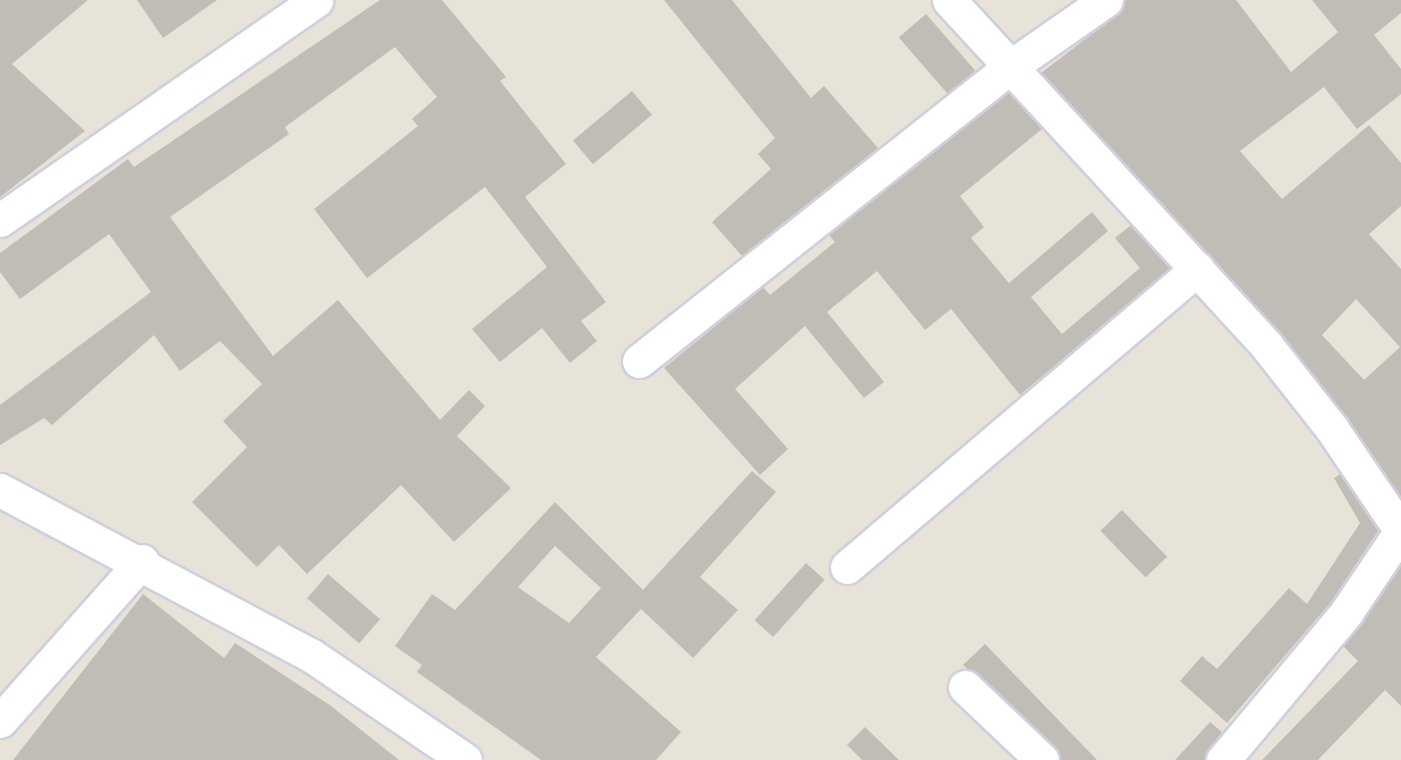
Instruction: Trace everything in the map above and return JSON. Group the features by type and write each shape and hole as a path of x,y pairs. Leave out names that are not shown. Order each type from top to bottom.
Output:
{"street":[{"path":"0,220 316,0"},
{"path":"949,0 1197,269 1332,429 1401,531 1346,613 1224,760"},
{"path":"639,361 1010,67 1106,0"},
{"path":"848,567 1197,269"},
{"path":"0,490 142,561 312,656 465,760"},
{"path":"0,721 142,561"},
{"path":"964,687 1042,760"}],"building":[{"path":"0,0 88,0 12,64 85,131 0,197"},
{"path":"137,0 217,0 163,38"},
{"path":"380,0 442,0 506,77 500,81 566,164 525,197 606,302 581,321 597,341 570,363 542,328 500,362 472,329 547,267 485,187 367,278 314,209 418,126 412,119 437,97 395,47 285,127 289,134 170,217 273,356 338,300 440,420 469,390 485,406 457,436 511,488 454,542 401,485 307,574 279,545 257,567 192,502 247,447 223,421 262,384 220,341 180,371 154,335 52,425 44,418 0,445 0,405 151,292 109,234 20,299 0,272 0,253 128,159 134,167"},
{"path":"664,0 732,0 811,98 824,86 878,148 742,256 712,222 771,169 758,154 775,138"},
{"path":"1126,0 1236,0 1291,72 1338,32 1312,0 1401,0 1401,13 1374,35 1401,69 1401,94 1357,129 1324,87 1240,151 1282,199 1369,125 1401,163 1401,206 1369,234 1401,269 1401,498 1281,333 1041,73 1117,15","holes":["1356,299 1400,347 1364,380 1322,335"]},
{"path":"926,14 975,71 948,94 899,38"},
{"path":"632,91 652,115 593,164 573,140"},
{"path":"1008,92 1042,129 960,196 984,227 971,238 1009,283 1092,212 1108,231 1031,297 1062,334 1140,268 1115,238 1131,225 1170,268 1020,395 951,309 925,330 877,271 827,312 884,382 864,398 805,326 735,389 788,449 760,475 664,368 763,287 770,295 835,242 829,235"},
{"path":"752,471 776,492 700,577 738,610 693,658 641,609 596,657 681,732 656,760 541,760 417,672 422,665 395,646 432,594 455,610 555,502 643,590","holes":["555,546 601,588 569,623 518,587"]},
{"path":"1340,474 1378,531 1331,602 1227,723 1180,681 1202,656 1217,669 1289,588 1307,604 1360,523 1334,478"},
{"path":"1122,510 1167,557 1146,578 1100,531"},
{"path":"806,563 825,580 773,637 754,620"},
{"path":"1401,565 1401,706 1385,690 1318,760 1262,760 1358,661 1343,646"},
{"path":"328,574 380,619 359,643 307,598"},
{"path":"143,594 224,658 235,643 331,706 399,760 13,760"},
{"path":"985,644 1097,760 1060,760 1055,746 963,665"},
{"path":"1210,722 1222,732 1205,760 1175,760"},
{"path":"865,727 899,760 862,760 847,745"}]}
